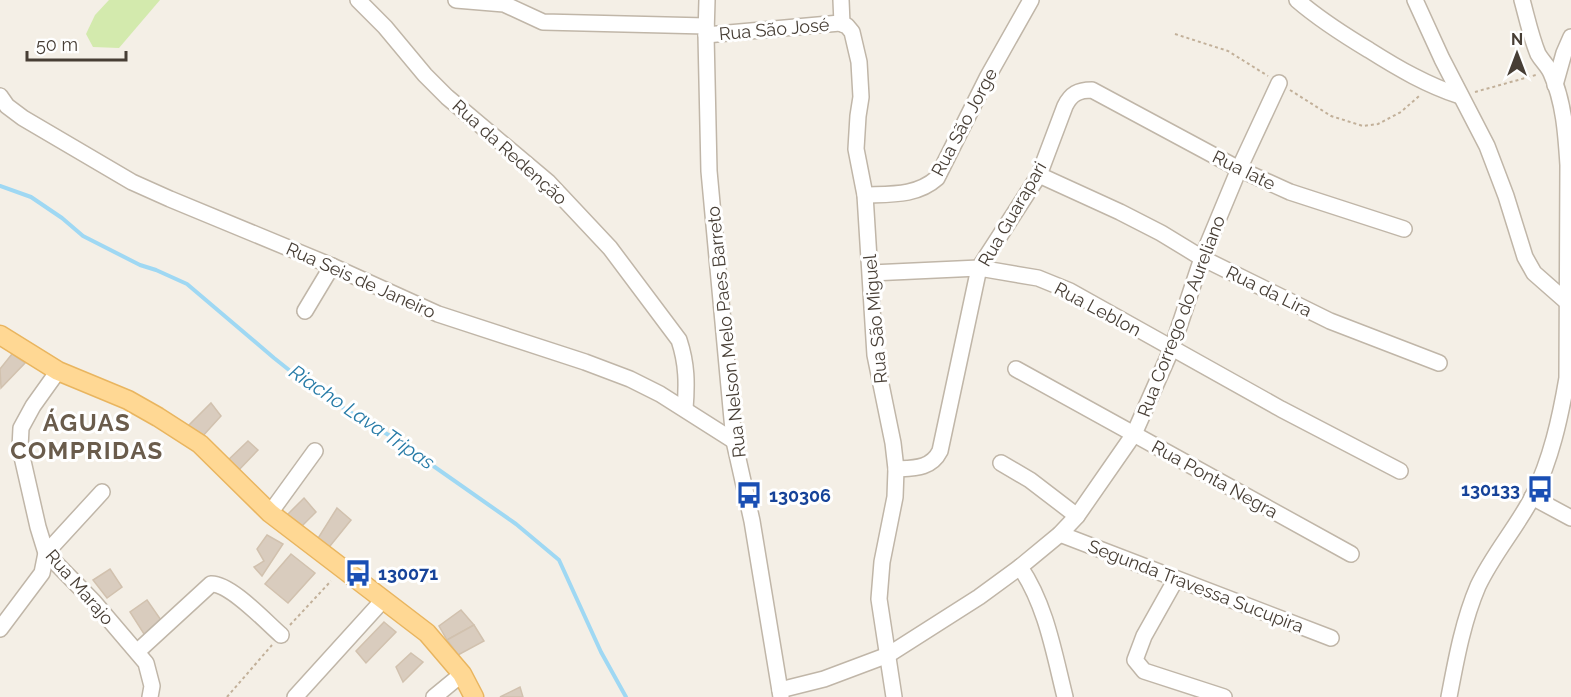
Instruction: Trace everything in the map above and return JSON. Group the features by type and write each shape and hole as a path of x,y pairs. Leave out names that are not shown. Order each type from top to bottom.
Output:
{"main road":[{"path":"0,335 58,371 128,400 200,444 270,513 427,633 462,674 474,697"}],"street":[{"name":"Rua da Redenção","path":"358,0 447,97 548,182 610,248 679,340 685,356 687,375 685,409"},
{"name":"Rua São José","path":"456,0 504,4 543,22 706,30 842,24"},
{"name":"Rua Nelson Melo Paes Barreto","path":"707,0 709,171 734,441 752,521 780,694"},
{"path":"841,0 842,24"},
{"name":"Rua São Jorge","path":"865,195 914,192 927,187 937,178 987,78 1031,0"},
{"path":"1297,0 1354,41 1428,85 1460,96"},
{"path":"1415,0 1460,96 1487,146 1525,257 1534,273 1567,302"},
{"path":"1449,697 1462,636 1478,587 1491,561 1532,497 1550,455 1562,411 1567,378 1568,165 1561,103 1553,78 1538,52 1522,0"},
{"name":"Rua São Miguel","path":"842,24 852,32 859,62 861,98 856,149 865,195 875,355 893,443 896,470 894,497 882,562 879,599 894,697"},
{"path":"1553,78 1571,37"},
{"name":"Rua Corrego do Aureliano","path":"780,694 888,655 979,597 1020,567 1060,534 1077,516 1134,434 1172,348 1202,258 1239,169 1279,83"},
{"name":"Rua Iate","path":"1092,90 1239,169 1290,192 1404,229"},
{"name":"Rua Guarapari","path":"896,470 932,463 940,452 957,365 980,268 1039,175 1069,98 1075,93 1092,90"},
{"name":"Rua Seis de Janeiro","path":"0,96 7,106 23,118 132,182 332,266 438,314 630,379 660,393 734,441"},
{"name":"Rua da Lira","path":"1039,175 1120,212 1202,258 1330,321 1439,363"},
{"path":"305,311 332,266"},
{"name":"Rua Leblon","path":"871,273 980,268 1038,278 1070,291 1291,414 1400,471"},
{"name":"Rua Ponta Negra","path":"1016,369 1351,554"},
{"name":"Rua Marajo","path":"58,371 33,406 21,428 20,448 38,527 46,553 138,651 146,663 151,676 150,697"},
{"path":"270,513 315,451"},
{"path":"1000,463 1030,480 1077,516"},
{"path":"0,629 42,573 46,553 102,492"},
{"path":"1532,497 1571,518"},
{"name":"Segunda Travessa Sucupira","path":"1060,534 1331,638"},
{"path":"1020,567 1031,583 1038,601 1065,697"},
{"path":"1176,579 1144,636 1135,660 1144,671 1223,697"},
{"path":"138,651 212,584 223,586 281,635"},
{"path":"295,697 384,599"},
{"path":"434,697 462,674"}],"path":[{"path":"1175,34 1228,51 1331,116 1363,126 1378,124 1401,112 1428,85"},
{"path":"1460,96 1553,78"}],"green space":[{"path":"109,0 160,0 119,48 93,47 86,34 95,15"}],"building":[{"path":"12,354 25,363 1,388 0,369"},
{"path":"211,403 221,416 201,438 188,426"},
{"path":"248,441 258,450 236,473 225,463"},
{"path":"304,498 316,512 299,529 287,515"},
{"path":"337,508 351,520 326,551 315,543"},
{"path":"267,535 283,544 262,576 254,567 264,561 257,549"},
{"path":"291,554 315,573 288,603 265,584"},
{"path":"110,569 122,587 107,598 93,580"},
{"path":"147,600 161,620 144,634 130,612"},
{"path":"461,610 474,625 447,640 439,626"},
{"path":"384,622 396,632 366,663 356,651"},
{"path":"474,625 484,641 458,655 447,640"},
{"path":"411,653 423,662 403,682 396,667"},
{"path":"520,687 523,697 500,697"}],"waterway":[{"name":"Riacho Lava Tripas","path":"0,186 31,197 62,218 83,236 140,265 187,284 318,393 392,437 516,524 559,560 601,652 626,697"}],"place":[{"name":"130133","path":"1540,489"},
{"name":"130306","path":"749,495"},
{"name":"130071","path":"358,573"}],"district":[{"name":"ÁGUAS COMPRIDAS","path":"87,436"}]}
